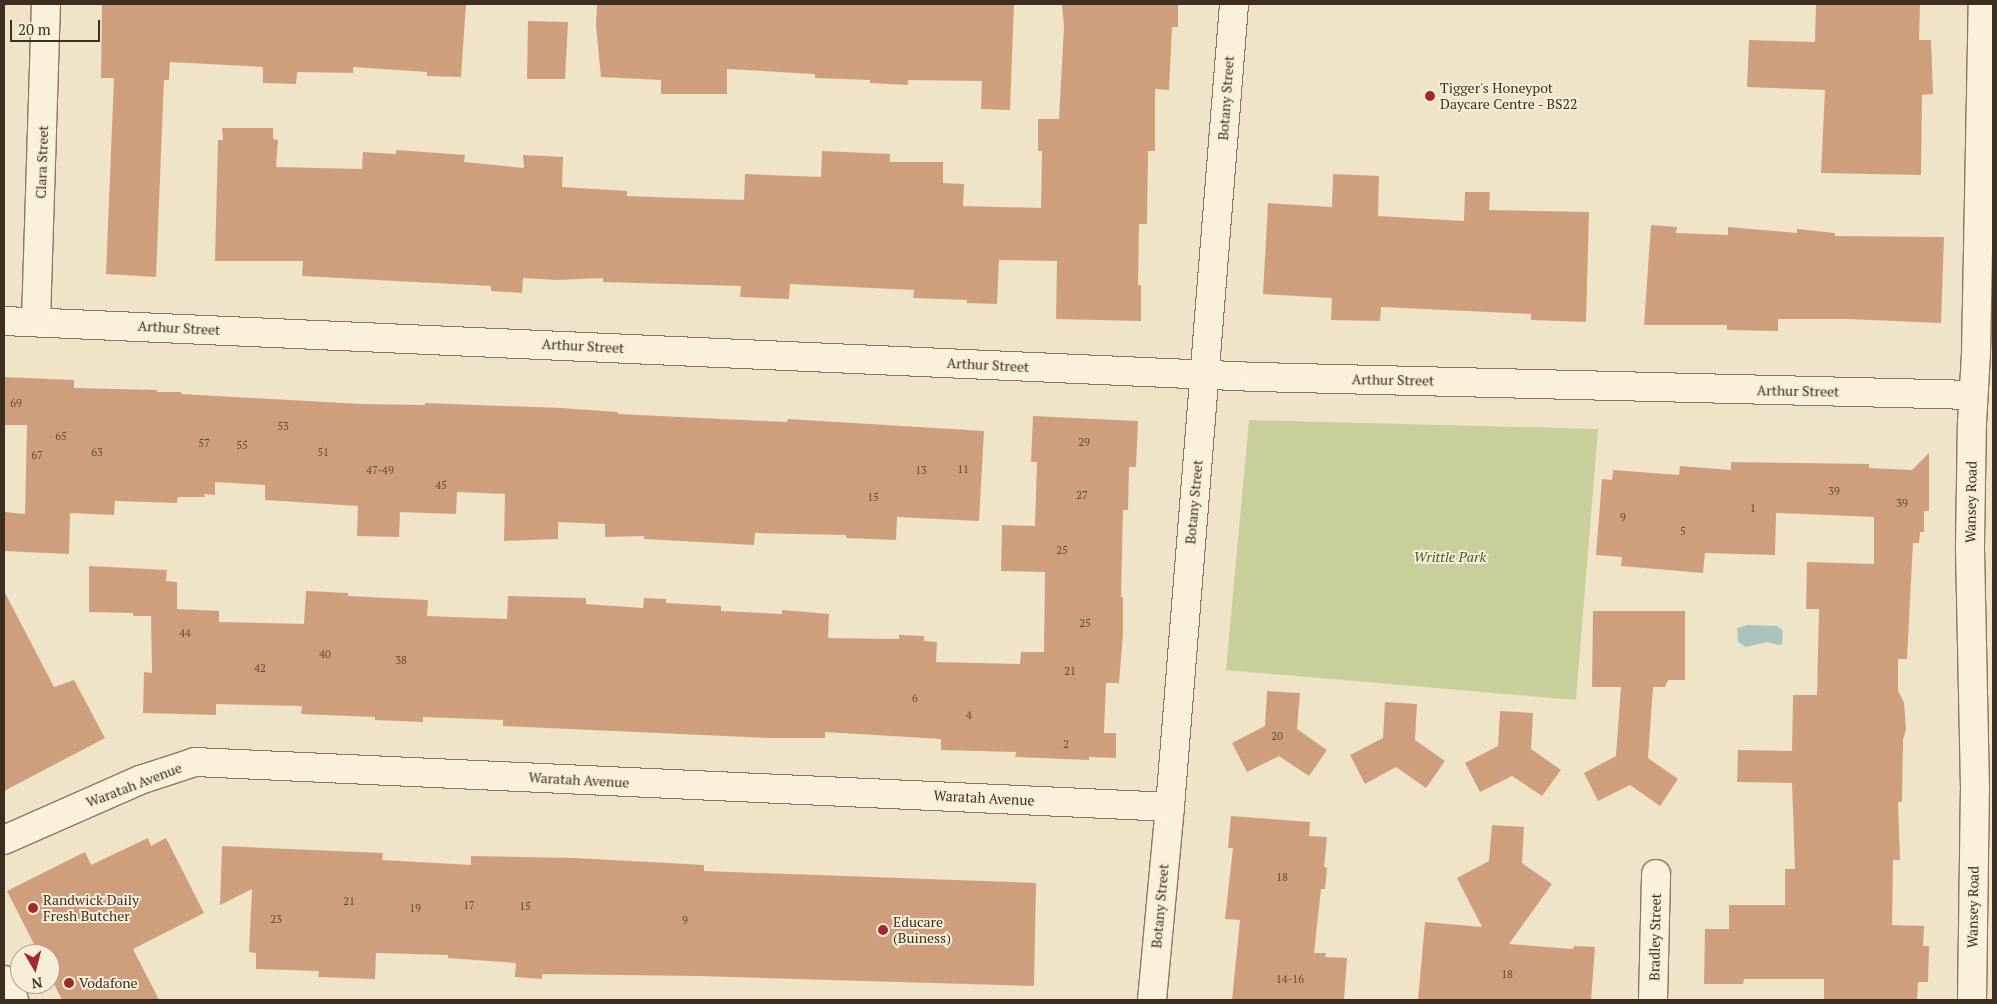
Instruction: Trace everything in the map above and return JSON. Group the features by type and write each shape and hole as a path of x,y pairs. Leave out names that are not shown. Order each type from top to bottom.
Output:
{"street":[{"name":"Clara Street","path":"36,321 46,4"},
{"name":"Botany Street","path":"1152,1000 1170,806 1234,4"},
{"name":"Wansey Road","path":"1972,1000 1975,788 1970,545 1983,4"},
{"name":"Arthur Street","path":"4,320 1204,374 1973,395"},
{"name":"Waratah Avenue","path":"4,840 140,780 195,762 1170,806"},
{"name":"Bradley Street","path":"1654,1000 1656,874"},
{"path":"4,980 14,1000"}],"green space":[{"name":"Writtle Park","path":"1249,420 1598,429 1576,700 1226,670"}],"water":[{"path":"1748,625 1777,626 1783,631 1782,644 1778,645 1767,642 1746,647 1738,642 1737,628"}],"building":[{"path":"102,4 466,4 461,77 427,76 427,72 353,67 353,73 297,72 296,84 263,83 263,67 170,62 169,80 164,80 156,277 106,274 114,78 101,78"},
{"path":"597,4 1014,4 1010,110 981,109 982,81 908,80 908,85 870,83 870,80 815,78 815,74 727,69 727,94 661,94 661,80 601,77 596,25"},
{"path":"1062,4 1178,4 1178,27 1172,27 1169,90 1155,89 1155,151 1148,151 1147,224 1139,224 1138,285 1141,285 1141,321 1056,319 1057,261 999,260 997,304 967,303 967,300 913,298 914,290 790,284 789,299 740,297 741,286 603,282 603,278 558,280 523,278 522,293 491,291 491,286 302,276 303,261 215,261 218,140 223,140 222,128 273,128 273,139 278,140 276,167 362,169 363,152 396,154 396,150 465,155 464,162 524,168 523,155 563,157 562,187 627,191 627,196 744,200 745,174 821,177 822,151 890,154 890,162 943,162 943,183 964,184 963,206 1041,208 1042,151 1038,151 1038,119 1059,119 1064,26"},
{"path":"1816,4 1920,4 1919,40 1931,40 1933,94 1922,95 1921,175 1821,173 1825,90 1747,87 1749,40 1815,42"},
{"path":"528,21 568,22 565,79 527,79"},
{"path":"1333,174 1379,176 1378,216 1464,221 1465,192 1490,192 1489,210 1589,212 1586,322 1531,320 1531,314 1381,307 1380,321 1331,320 1332,298 1263,294 1268,203 1332,207"},
{"path":"1651,225 1677,227 1676,233 1728,235 1728,227 1797,233 1797,229 1835,233 1835,236 1944,237 1941,323 1847,319 1778,319 1778,331 1727,330 1727,325 1644,325"},
{"path":"4,377 74,380 74,388 157,390 157,392 181,392 181,394 361,404 425,405 425,403 561,408 618,412 618,414 787,422 788,419 984,431 979,521 897,517 896,540 846,538 846,535 755,533 754,545 644,539 644,536 605,537 605,524 558,522 558,539 504,541 505,494 457,492 456,514 400,512 399,537 357,536 358,506 265,500 265,485 215,482 215,495 204,494 205,497 178,497 177,503 115,501 114,515 70,513 69,554 4,551 4,512 25,514 27,425 4,425"},
{"path":"1033,416 1138,421 1136,467 1129,467 1128,510 1123,510 1121,597 1123,597 1123,634 1119,683 1106,683 1104,733 1116,733 1116,758 1089,757 1089,760 1015,757 1016,752 941,750 941,739 825,732 825,738 770,738 503,726 503,720 423,717 423,722 375,720 375,717 301,714 302,706 216,704 216,715 143,713 144,672 152,673 151,616 133,616 133,613 89,612 89,566 167,570 166,581 177,582 177,609 219,611 219,622 304,624 306,591 348,593 348,596 428,600 427,616 507,619 508,596 586,598 586,604 643,608 644,598 666,599 666,603 721,606 721,611 782,614 782,610 829,614 828,638 899,639 899,635 924,636 924,641 937,642 936,662 1020,664 1021,652 1044,652 1045,572 1001,571 1002,525 1035,526 1037,462 1031,462"},
{"path":"1929,453 1929,511 1924,511 1924,532 1920,532 1919,543 1913,543 1907,659 1898,659 1898,691 1904,702 1906,730 1903,739 1902,802 1898,802 1900,860 1893,860 1892,925 1924,926 1923,946 1929,946 1928,982 1918,982 1917,1000 1824,1000 1824,979 1744,979 1743,984 1704,984 1705,929 1729,929 1729,905 1785,905 1785,869 1795,869 1792,783 1737,782 1738,750 1792,751 1793,695 1817,695 1819,609 1806,609 1807,562 1874,564 1874,517 1776,513 1775,555 1705,553 1703,573 1621,566 1622,557 1596,555 1602,479 1612,480 1613,470 1679,475 1680,466 1731,470 1731,462 1869,464 1869,468 1912,470"},
{"path":"4,591 54,687 74,680 105,738 4,791"},
{"path":"1593,611 1685,611 1685,680 1668,680 1665,687 1653,687 1648,758 1678,779 1660,806 1630,785 1598,801 1584,773 1616,756 1621,687 1592,687"},
{"path":"1267,691 1300,693 1297,729 1327,750 1309,776 1279,756 1247,772 1232,743 1265,726"},
{"path":"1385,702 1417,704 1415,740 1445,761 1426,788 1396,767 1365,784 1350,755 1383,738"},
{"path":"1500,711 1533,713 1531,749 1561,770 1542,796 1512,776 1480,792 1465,763 1498,746"},
{"path":"1231,816 1310,822 1309,836 1327,837 1324,867 1327,868 1325,889 1321,889 1314,953 1326,953 1325,957 1347,958 1344,1000 1232,1000 1240,920 1225,919 1233,848 1228,848"},
{"path":"1492,825 1524,827 1522,863 1552,884 1509,944 1573,949 1574,946 1595,947 1591,1000 1418,1000 1425,922 1482,927 1457,878 1489,861"},
{"path":"148,838 151,846 166,838 204,913 133,949 159,1000 62,1000 59,994 60,944 34,944 7,891 85,852 91,865"},
{"path":"222,846 383,853 382,860 471,865 471,856 575,858 704,865 704,871 1036,883 1034,986 699,976 542,974 542,979 515,977 516,963 448,958 448,955 376,953 375,979 318,977 319,971 256,969 256,953 249,952 252,889 220,905"}],"place":[{"name":"Tigger's Honeypot Daycare Centre - BS22","path":"1430,96"},
{"name":"Randwick Daily Fresh Butcher","path":"33,908"},
{"name":"Educare (Buiness)","path":"883,930"},
{"name":"Vodafone","path":"69,983"}]}
